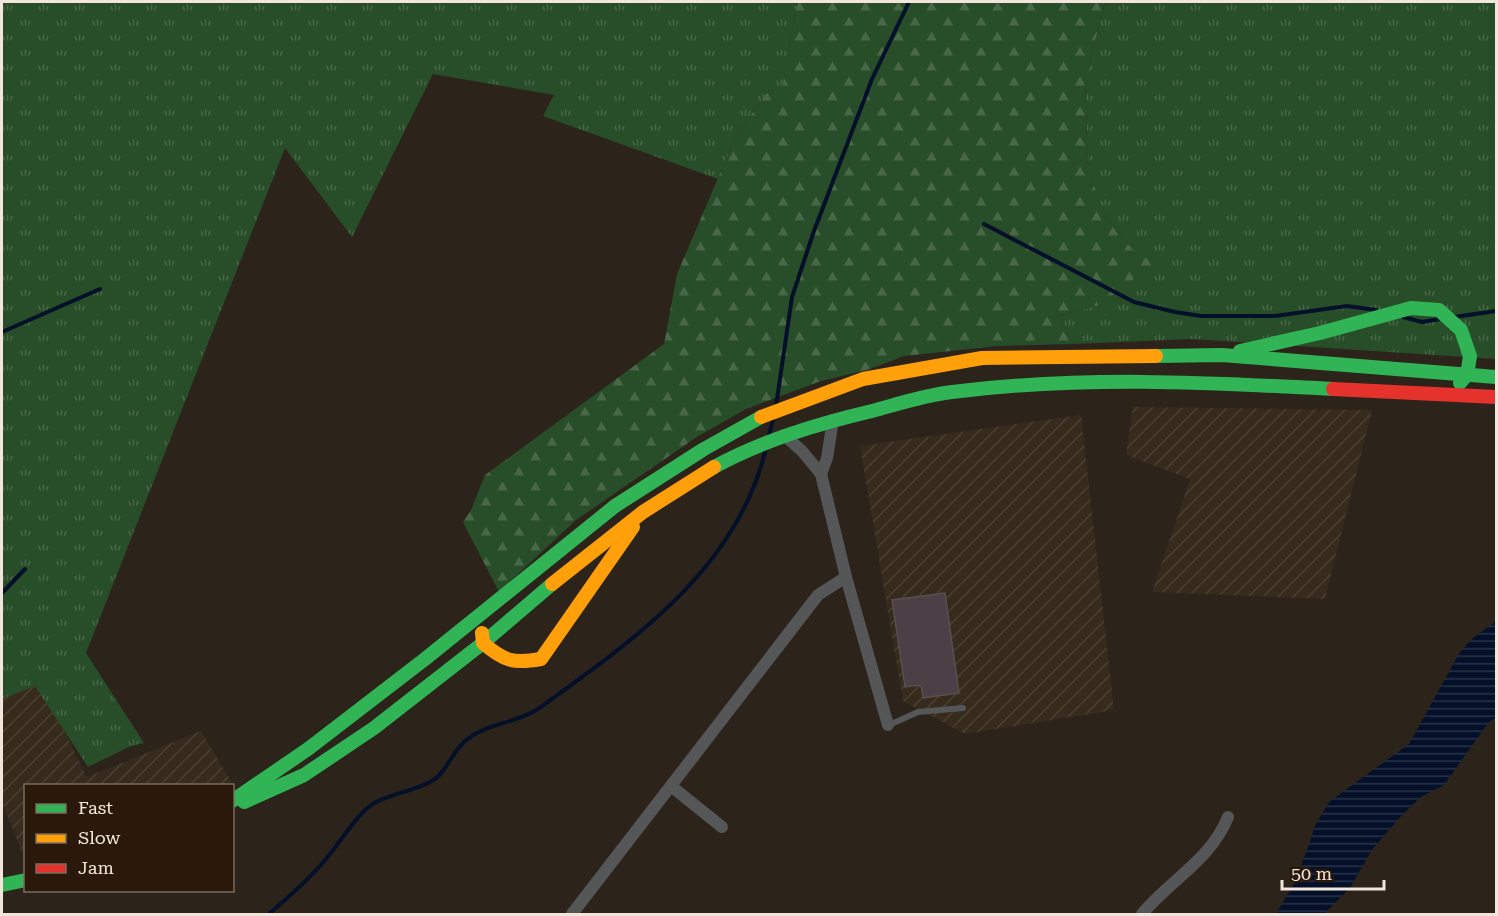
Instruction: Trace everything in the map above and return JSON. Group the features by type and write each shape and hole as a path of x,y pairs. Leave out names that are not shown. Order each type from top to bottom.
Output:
{"main road":[{"path":"1222,355 1320,333 1411,308 1439,310 1461,330 1470,356 1467,375 1460,383 1449,386 1327,388"},
{"path":"234,800 308,749 615,506 704,448 767,414 863,379 982,358 1222,355 1497,377"},
{"path":"234,807 304,775 374,728 483,643 558,579 643,512 716,466 784,435 833,420 949,392 1058,382 1177,381 1497,397"},
{"path":"544,563 483,632 483,643 503,660 524,662 541,658 643,512"},
{"path":"2,885 24,880"}],"street":[{"path":"821,474 827,458 833,420"},
{"path":"784,435 802,451 821,474 846,577 888,725"},
{"path":"572,915 818,595 846,577"},
{"path":"671,786 722,827"},
{"path":"1142,915 1159,896 1208,853 1228,817"}],"lane":[{"path":"888,725 918,712 963,708"}],"shaded area":[{"path":"1133,407 1372,410 1325,599 1152,592 1190,479 1126,455"},
{"path":"1081,415 1114,710 965,734 903,701 860,446"},
{"path":"38,678 87,777 201,731 233,784 24,784 24,857 2,803 2,695"}],"green space":[{"path":"2,2 797,2 781,95 769,90 736,136 718,179 543,116 554,95 433,74 352,237 285,148 86,653 144,743 131,746 88,767 35,686 2,699"},
{"path":"797,2 1105,2 1085,80 1088,170 1106,217 1133,250 1154,263 1100,305 1058,316 1073,344 998,346 904,356 867,370 821,381 746,409 697,437 576,520 499,592 463,522 471,510 485,475 664,344 677,274 736,136 769,90 781,94"},
{"path":"1105,2 1496,2 1496,359 1192,339 1073,344 1058,316 1100,305 1133,250 1106,217 1088,170 1085,80"}],"water":[{"path":"1496,621 1496,718 1489,722 1444,785 1421,797 1402,815 1372,850 1350,888 1324,914 1276,914 1296,880 1316,824 1329,802 1409,744 1460,652 1473,638"}],"building":[{"path":"945,593 959,693 923,698 921,685 905,687 892,600"}],"waterway":[{"path":"776,406 792,297 814,231 872,79 909,2"},
{"path":"984,224 1134,302 1175,312 1201,316 1275,316 1347,306 1376,310"},
{"path":"2,332 100,289"},
{"path":"1454,317 1496,311"},
{"path":"1403,317 1422,322 1440,319"},
{"path":"769,435 774,416"},
{"path":"269,914 313,873 371,805 434,779 444,770 459,747 472,736 538,709 609,657 677,598 706,566 732,530 752,491 766,448"},
{"path":"2,593 25,569"}],"traffic: fast":[{"path":"1240,351 1320,333 1411,308 1439,310 1461,330 1470,356 1467,375 1460,383"},
{"path":"1156,356 1222,355 1496,377"},
{"path":"714,467 771,441 811,427 932,395 952,392 1095,382 1237,384 1333,389"},
{"path":"234,800 308,749 425,659 615,506 704,449 761,417"},
{"path":"244,802 304,775 374,728 483,643 552,584"},
{"path":"2,885 24,880"}],"traffic: slow":[{"path":"761,417 863,379 982,358 1156,356"},
{"path":"552,584 643,512 714,467"},
{"path":"482,633 483,643 509,660 541,659 633,527"}],"traffic: jam":[{"path":"1333,389 1496,397"}]}
